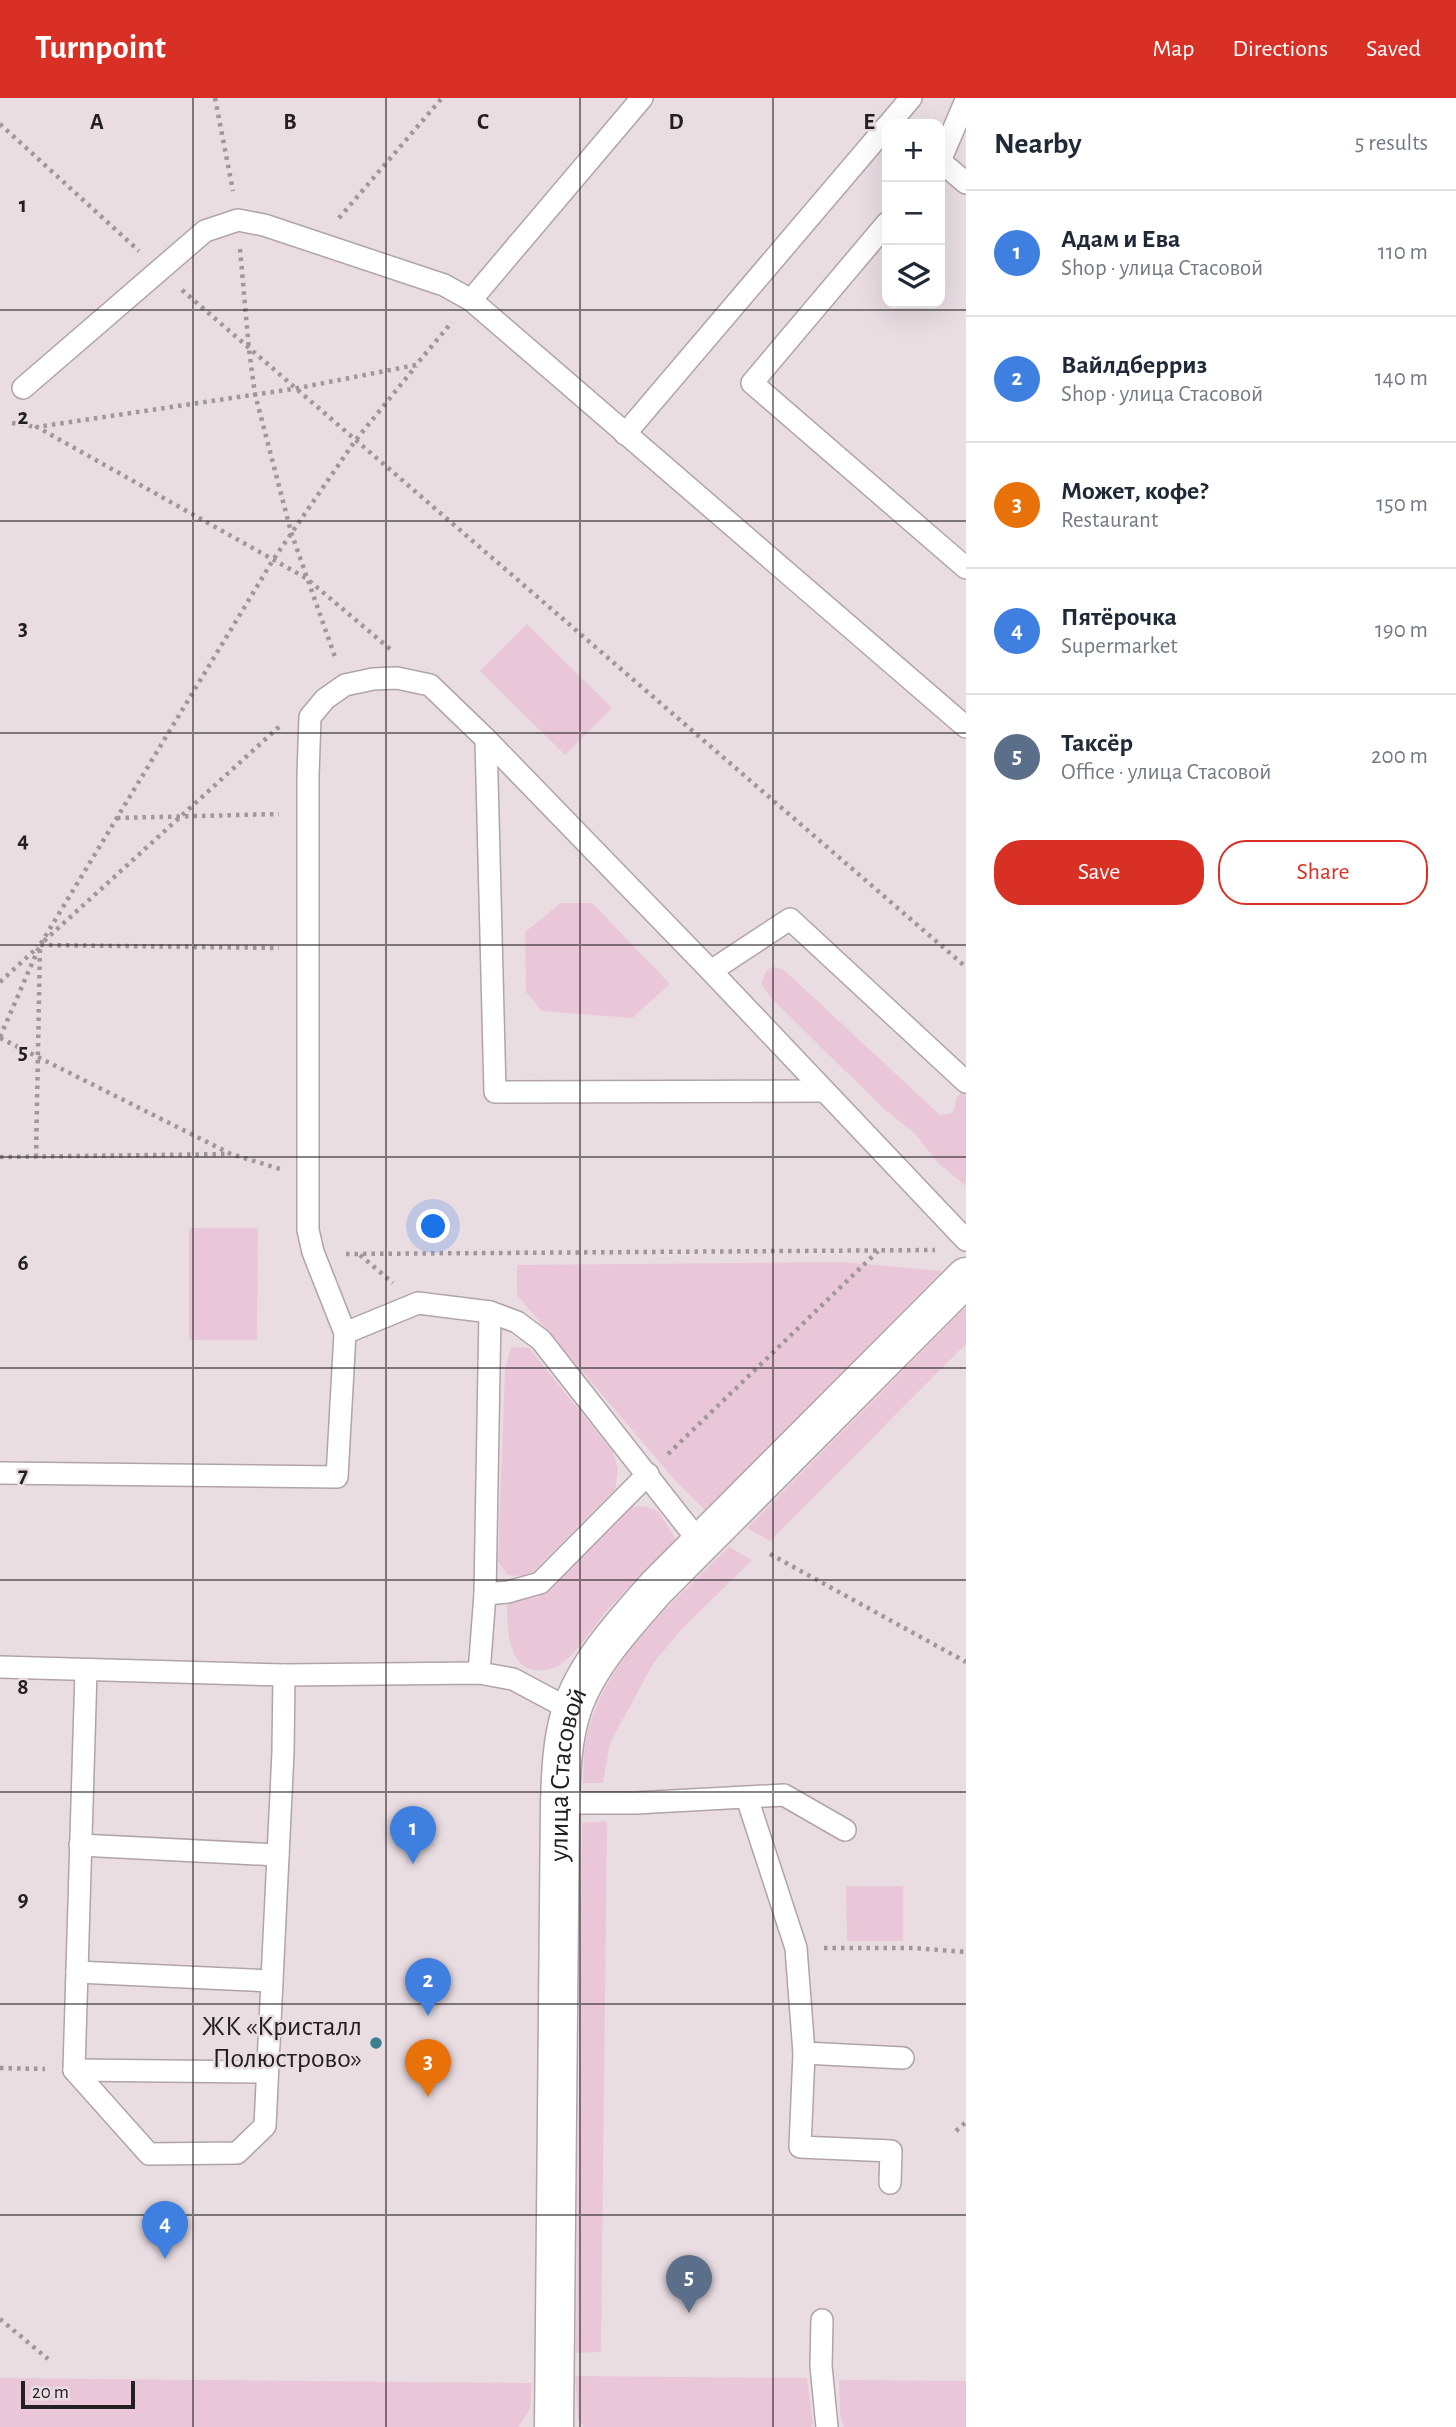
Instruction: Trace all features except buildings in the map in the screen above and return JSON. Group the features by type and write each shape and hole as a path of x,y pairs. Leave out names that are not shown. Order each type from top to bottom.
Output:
{"street":[{"name":"улица Стасовой","path":"554,2427 560,1803 562,1755 571,1710 588,1677 617,1633 701,1544 966,1277"}],"lane":[{"path":"471,300 642,98"},
{"path":"893,119 911,98"},
{"path":"966,100 940,161 966,183"},
{"path":"625,434 882,132"},
{"path":"23,388 205,231 238,220 318,242 444,285 471,300 966,727"},
{"path":"882,229 752,383 966,568"},
{"path":"0,1473 337,1477 345,1333 313,1252 308,1230 308,814 310,717 325,699 345,685 397,678 430,685 711,971 966,1240"},
{"path":"486,740 495,1092 823,1091"},
{"path":"711,971 790,919 966,1082"},
{"path":"345,1333 418,1304 490,1312 517,1322 541,1340 701,1544"},
{"path":"479,1673 485,1594 490,1312"},
{"path":"485,1594 508,1592 540,1583 648,1474"},
{"path":"0,1667 284,1675 479,1673 513,1679 571,1710"},
{"path":"86,1671 74,2070 149,2154 237,2153 265,2126 284,1675"},
{"path":"560,1803 635,1803 784,1795 845,1829"},
{"path":"747,1798 796,1948 804,2053 800,2147 891,2151 890,2183"},
{"path":"80,1845 278,1855"},
{"path":"77,1972 272,1982"},
{"path":"804,2053 903,2058"},
{"path":"74,2070 267,2072"},
{"path":"822,2320 821,2366 827,2427"}],"path":[{"path":"215,98 238,220 248,350 255,394 291,532 345,685"},
{"path":"318,242 442,98"},
{"path":"0,124 248,350 966,967"},
{"path":"308,1178 231,1154 0,1037 40,945 273,560 355,442 471,300"},
{"path":"12,423 37,427 293,389 416,365"},
{"path":"37,427 306,578 430,685"},
{"path":"0,982 280,725 310,717"},
{"path":"117,818 308,814"},
{"path":"40,945 308,948"},
{"path":"36,1157 40,945"},
{"path":"0,1157 231,1154"},
{"path":"313,1252 358,1254 943,1250 966,1240"},
{"path":"648,1474 878,1250"},
{"path":"358,1254 418,1304"},
{"path":"770,1554 966,1662"},
{"path":"796,1948 913,1948 966,1952"},
{"path":"0,2068 74,2070"},
{"path":"956,2131 966,2122"},
{"path":"0,2319 48,2359"}],"shaded area":[{"path":"527,624 612,708 565,755 480,671"},
{"path":"561,903 592,903 670,984 632,1018 542,1011 526,992 525,932"},
{"path":"774,967 784,970 940,1115 953,1113 957,1097 966,1088 966,1186 939,1164 914,1133 884,1109 771,998 761,983 767,970"},
{"path":"189,1228 258,1228 257,1340 189,1340"},
{"path":"842,1262 942,1271 705,1510 673,1478 517,1295 517,1265"},
{"path":"966,1307 966,1344 770,1541 747,1528"},
{"path":"511,1347 529,1348 613,1452 618,1469 615,1490 532,1573 521,1576 507,1575 498,1561 505,1369"},
{"path":"644,1506 658,1511 677,1541 619,1597 569,1658 547,1670 530,1669 522,1664 511,1647 507,1603 539,1597 629,1507"},
{"path":"729,1547 752,1560 681,1630 654,1662 610,1743 603,1783 583,1783 586,1740 595,1711 624,1658 664,1611"},
{"path":"607,1821 601,2352 576,2353 582,1823"},
{"path":"846,1886 903,1886 903,1941 847,1941"},
{"path":"575,2376 807,2378 813,2424 811,2427 584,2427 578,2419"},
{"path":"0,2378 532,2383 530,2409 518,2427 0,2427"},
{"path":"839,2380 966,2381 966,2427 844,2427 840,2416"}],"place":[{"name":"Адам и Ева","path":"413,1864"},
{"name":"Вайлдберриз","path":"428,2016"},
{"name":"ЖК «Кристалл Полюстрово»","path":"376,2043"},
{"name":"Может, кофе?","path":"428,2097"},
{"name":"Пятёрочка","path":"165,2259"},
{"name":"Таксёр","path":"689,2313"}]}
